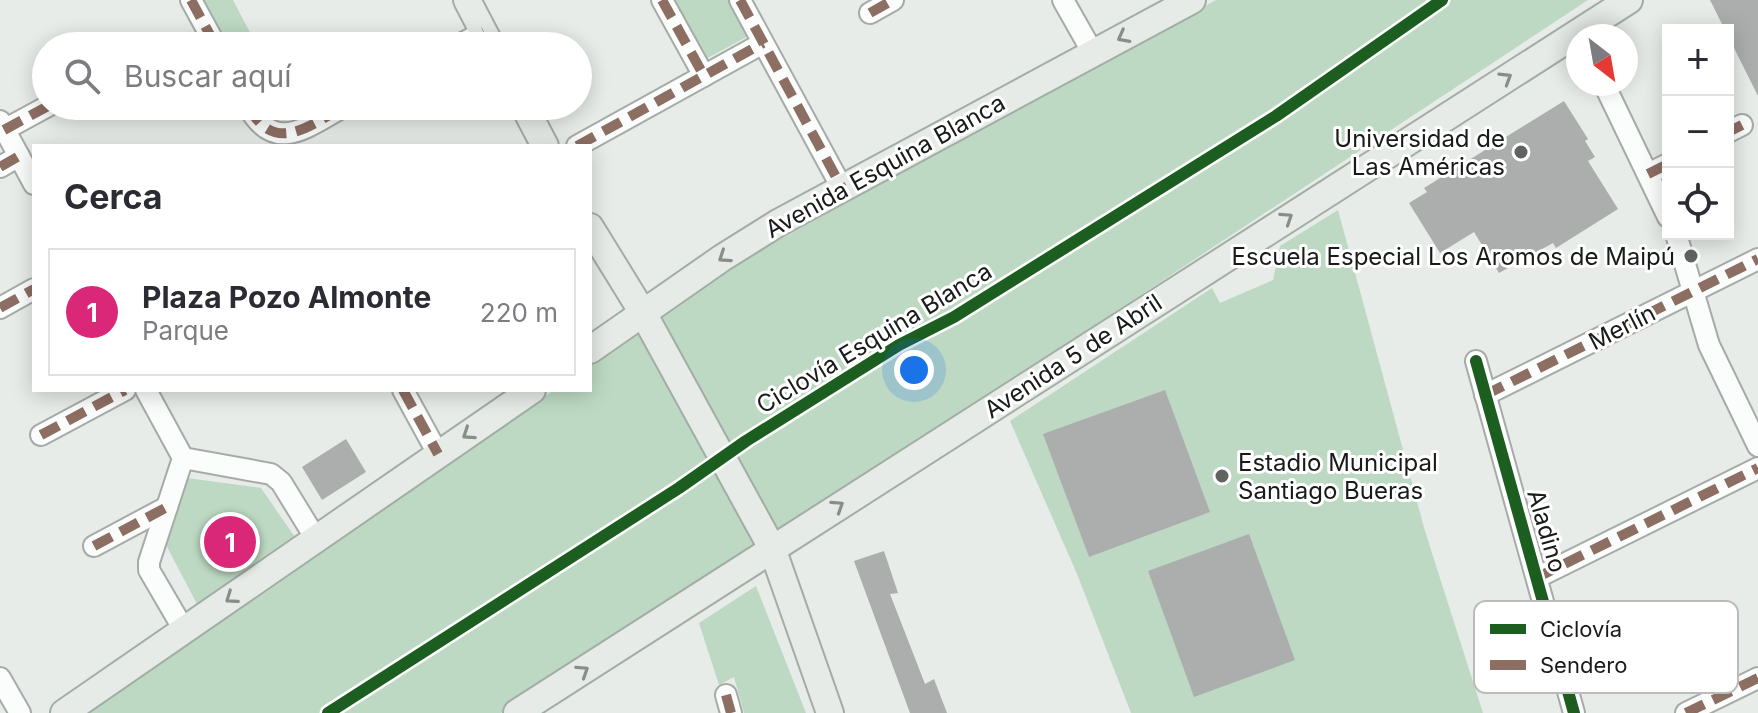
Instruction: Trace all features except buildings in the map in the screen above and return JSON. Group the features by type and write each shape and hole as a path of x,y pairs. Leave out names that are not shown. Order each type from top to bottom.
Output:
{"main road":[{"path":"467,0 484,32"},
{"name":"Avenida Esquina Blanca","path":"592,349 748,241 1192,0"},
{"name":"Avenida 5 de Abril","path":"1594,24 1629,0"},
{"name":"Avenida 5 de Abril","path":"517,713 1566,43"},
{"path":"531,120 544,144"},
{"path":"592,230 643,313 772,548 830,713"},
{"path":"64,713 529,392"}],"street":[{"path":"191,0 208,32"},
{"path":"662,0 704,76"},
{"path":"740,0 842,188"},
{"path":"870,13 893,0"},
{"path":"1063,0 1093,53"},
{"path":"581,144 763,43"},
{"path":"1610,96 1662,204"},
{"path":"32,113 2,126 32,180"},
{"path":"256,120 271,132 291,134 318,120"},
{"path":"0,167 19,156"},
{"path":"1648,174 1662,167"},
{"path":"1678,240 1709,345 1758,446"},
{"name":"Merlín","path":"1485,395 1758,259"},
{"path":"0,308 32,290"},
{"name":"Aladino","path":"1476,361 1544,601"},
{"path":"41,435 121,392"},
{"path":"147,392 183,458 149,570 184,630"},
{"path":"404,392 438,454"},
{"path":"183,458 271,474 281,482 316,539"},
{"path":"1538,577 1758,468"},
{"path":"94,546 167,507"},
{"path":"0,678 20,713"},
{"path":"1738,688 1758,678"},
{"name":"Aladino","path":"1569,693 1574,713"},
{"path":"1686,713 1727,693"}],"green space":[{"path":"203,0 233,0 250,32 220,32"},
{"path":"671,0 733,0 752,34 704,60"},
{"path":"1216,0 1588,0 501,713 89,713 551,392 592,392 592,364 759,251"},
{"name":"Estadio Municipal Santiago Bueras","path":"1338,210 1425,531 1474,693 1483,713 1131,713 1077,574 1010,421 1212,288 1220,303 1273,280 1280,246"},
{"path":"187,478 261,488 297,540 198,606 166,545"},
{"path":"756,586 806,713 744,713 734,677 719,685 699,623"}],"marked path":[{"path":"191,0 208,32"},
{"path":"662,0 704,76"},
{"path":"740,0 842,188"},
{"path":"870,13 893,0"},
{"path":"581,144 763,43"},
{"path":"4,130 32,115"},
{"path":"257,120 269,130 281,133 305,128 320,120"},
{"path":"1734,129 1742,125"},
{"path":"0,167 19,156"},
{"path":"1648,174 1662,167"},
{"path":"1485,395 1758,259"},
{"path":"0,308 32,290"},
{"path":"41,435 121,392"},
{"path":"404,392 438,454"},
{"path":"1538,577 1758,468"},
{"path":"94,546 167,507"},
{"path":"1738,688 1758,678"},
{"path":"1686,713 1727,693"},
{"path":"726,695 731,713"}],"cycle path":[{"name":"Ciclovía Esquina Blanca","path":"328,713 679,488 746,441 899,345 954,317 1276,116 1442,0"},
{"path":"1476,361 1543,601"},
{"path":"1568,693 1574,713"}],"place":[{"name":"Universidad de Las Américas","path":"1521,152"},
{"name":"Escuela Especial Los Aromos de Maipú","path":"1691,256"},
{"name":"Estadio Municipal Santiago Bueras","path":"1222,476"},
{"name":"Plaza Pozo Almonte","path":"230,542"}]}
